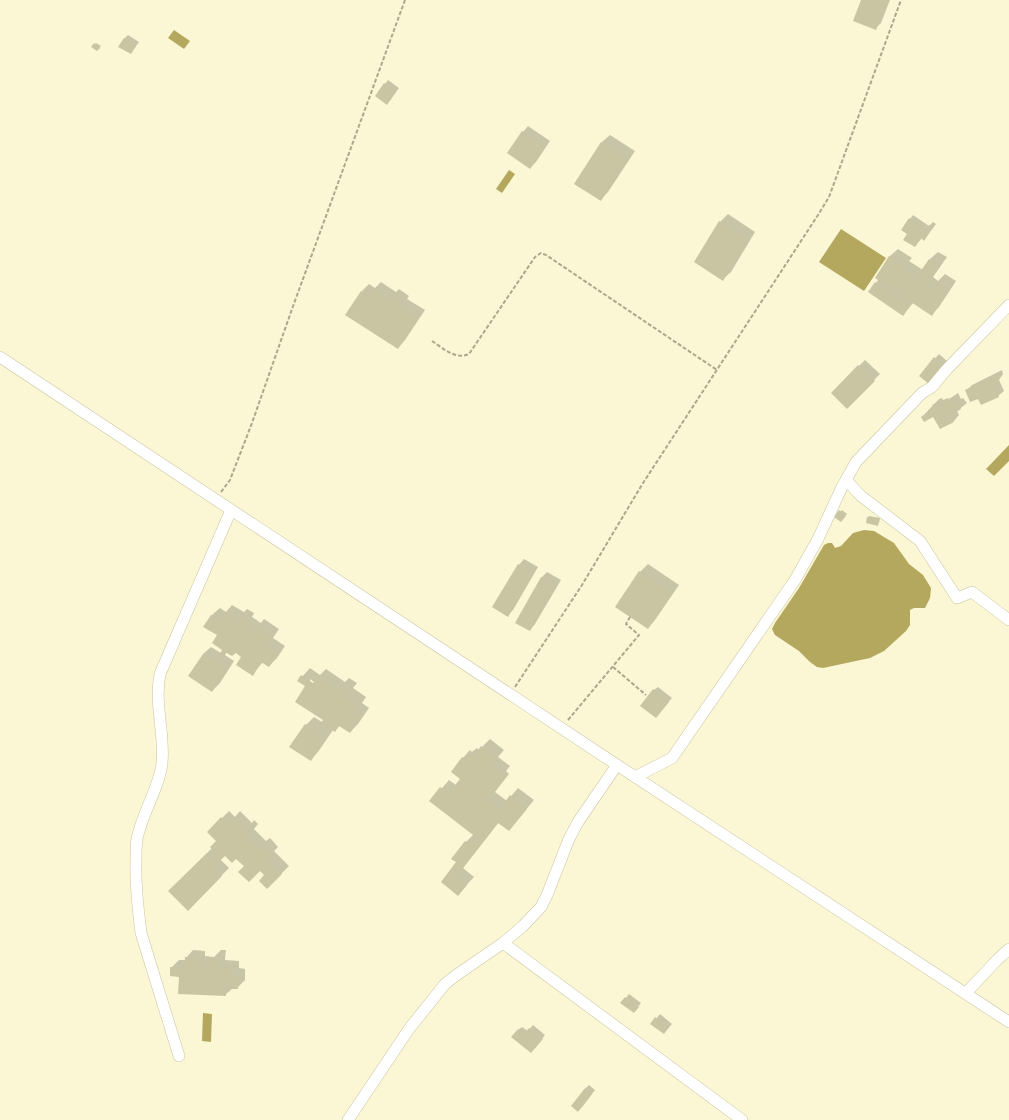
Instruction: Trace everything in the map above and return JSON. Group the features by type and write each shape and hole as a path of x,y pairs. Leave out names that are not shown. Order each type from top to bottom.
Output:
{"street":[{"path":"635,777 672,758 795,580 818,539 856,462 922,393 932,387 947,369 1009,305"},
{"path":"0,357 510,695 1009,1022"},
{"path":"846,480 861,496 920,541 957,598 972,592 1009,620"},
{"path":"179,1056 141,933 136,878 137,839 160,775 162,763 158,697 160,674 231,510"},
{"path":"348,1120 409,1029 445,984 523,926 541,907 569,839 578,822 617,765"},
{"path":"503,942 742,1120"},
{"path":"966,993 1009,949"}],"path":[{"path":"215,499 230,480 252,423 292,308 405,0"},
{"path":"510,695 582,585 643,483 829,197 901,0"},
{"path":"432,341 459,357 464,357 469,354 533,260 538,254 541,253 717,370"},
{"path":"561,728 639,635 626,624 630,617"},
{"path":"613,667 646,695"}],"shaded area":[{"path":"174,30 190,41 184,49 168,38"},
{"path":"509,170 515,174 502,193 496,189"},
{"path":"841,229 886,258 864,291 819,262"},
{"path":"1009,445 1009,461 994,476 986,469"},
{"path":"864,530 874,531 894,543 909,564 923,575 931,588 930,598 925,608 914,608 910,610 910,625 906,631 884,651 870,658 823,668 817,667 799,651 775,635 772,629 799,588 824,545 832,543 835,548 841,546 853,533"},
{"path":"203,1013 212,1014 211,1042 202,1041"}],"building":[{"path":"861,0 887,0 876,30 853,21"},
{"path":"124,38 136,46 131,54 118,47"},
{"path":"94,43 100,48 97,51 91,47"},
{"path":"384,83 396,92 387,105 375,96"},
{"path":"522,131 545,147 530,169 507,153"},
{"path":"601,142 628,159 601,201 574,184"},
{"path":"909,218 926,230 929,225 933,227 924,241 921,238 915,247 903,240 907,234 901,230"},
{"path":"719,221 748,240 723,281 694,262"},
{"path":"889,256 905,266 903,269 916,278 929,259 940,265 927,285 931,289 936,281 949,289 932,316 875,278"},
{"path":"875,282 910,306 903,316 868,292"},
{"path":"373,289 388,299 390,296 402,304 400,307 418,318 398,349 345,315 361,291 368,296"},
{"path":"934,357 944,365 929,384 919,376"},
{"path":"858,365 875,381 847,409 831,393"},
{"path":"996,375 998,380 996,381 997,383 993,385 999,397 981,405 978,399 970,402 965,390"},
{"path":"952,398 955,404 958,403 961,409 951,415 954,422 940,429 933,417 924,422 921,417 929,412 928,410 933,407 932,405 936,403 937,405 943,404"},
{"path":"839,510 846,516 841,522 834,517"},
{"path":"867,517 879,519 878,526 866,523"},
{"path":"518,564 534,573 508,617 492,607"},
{"path":"639,571 672,593 648,629 615,607"},
{"path":"541,577 556,585 530,631 515,623"},
{"path":"224,612 236,620 239,616 247,621 245,625 253,630 256,626 272,637 266,646 278,654 269,667 261,662 253,676 236,665 241,657 236,653 232,656 225,652 218,663 227,669 212,692 188,676 203,654 215,662 222,650 212,643 217,635 203,627 211,615 219,620"},
{"path":"301,675 313,683 318,676 338,689 340,685 350,691 346,696 359,705 355,711 362,716 350,733 339,726 335,732 323,724 318,733 326,738 311,761 289,747 305,724 315,731 323,720 295,702 305,686 297,681"},
{"path":"653,689 669,702 656,718 640,706"},
{"path":"481,746 497,758 491,765 503,774 499,780 502,782 488,800 500,809 510,795 527,809 509,831 498,823 456,877 467,885 458,896 441,882 456,862 451,859 465,841 471,845 477,838 429,801 440,787 449,793 460,779 451,772 462,757 465,759 468,755 472,758"},
{"path":"221,817 227,824 232,818 244,830 246,827 251,832 247,837 258,848 261,845 272,855 267,860 282,874 267,889 259,881 264,875 260,871 249,882 238,872 244,866 236,859 232,863 225,856 213,867 222,876 188,911 168,891 207,853 214,860 218,856 210,847 216,841 207,832"},
{"path":"185,957 198,958 198,964 209,964 213,957 218,957 218,967 232,968 232,976 238,976 238,989 226,989 226,996 178,994 179,977 170,976 170,967 184,968"},
{"path":"625,997 639,1007 634,1013 620,1003"},
{"path":"655,1017 669,1027 664,1034 650,1024"},
{"path":"529,1028 543,1039 531,1053 511,1037 518,1029 524,1034"},
{"path":"585,1088 592,1094 578,1112 571,1106"}]}
